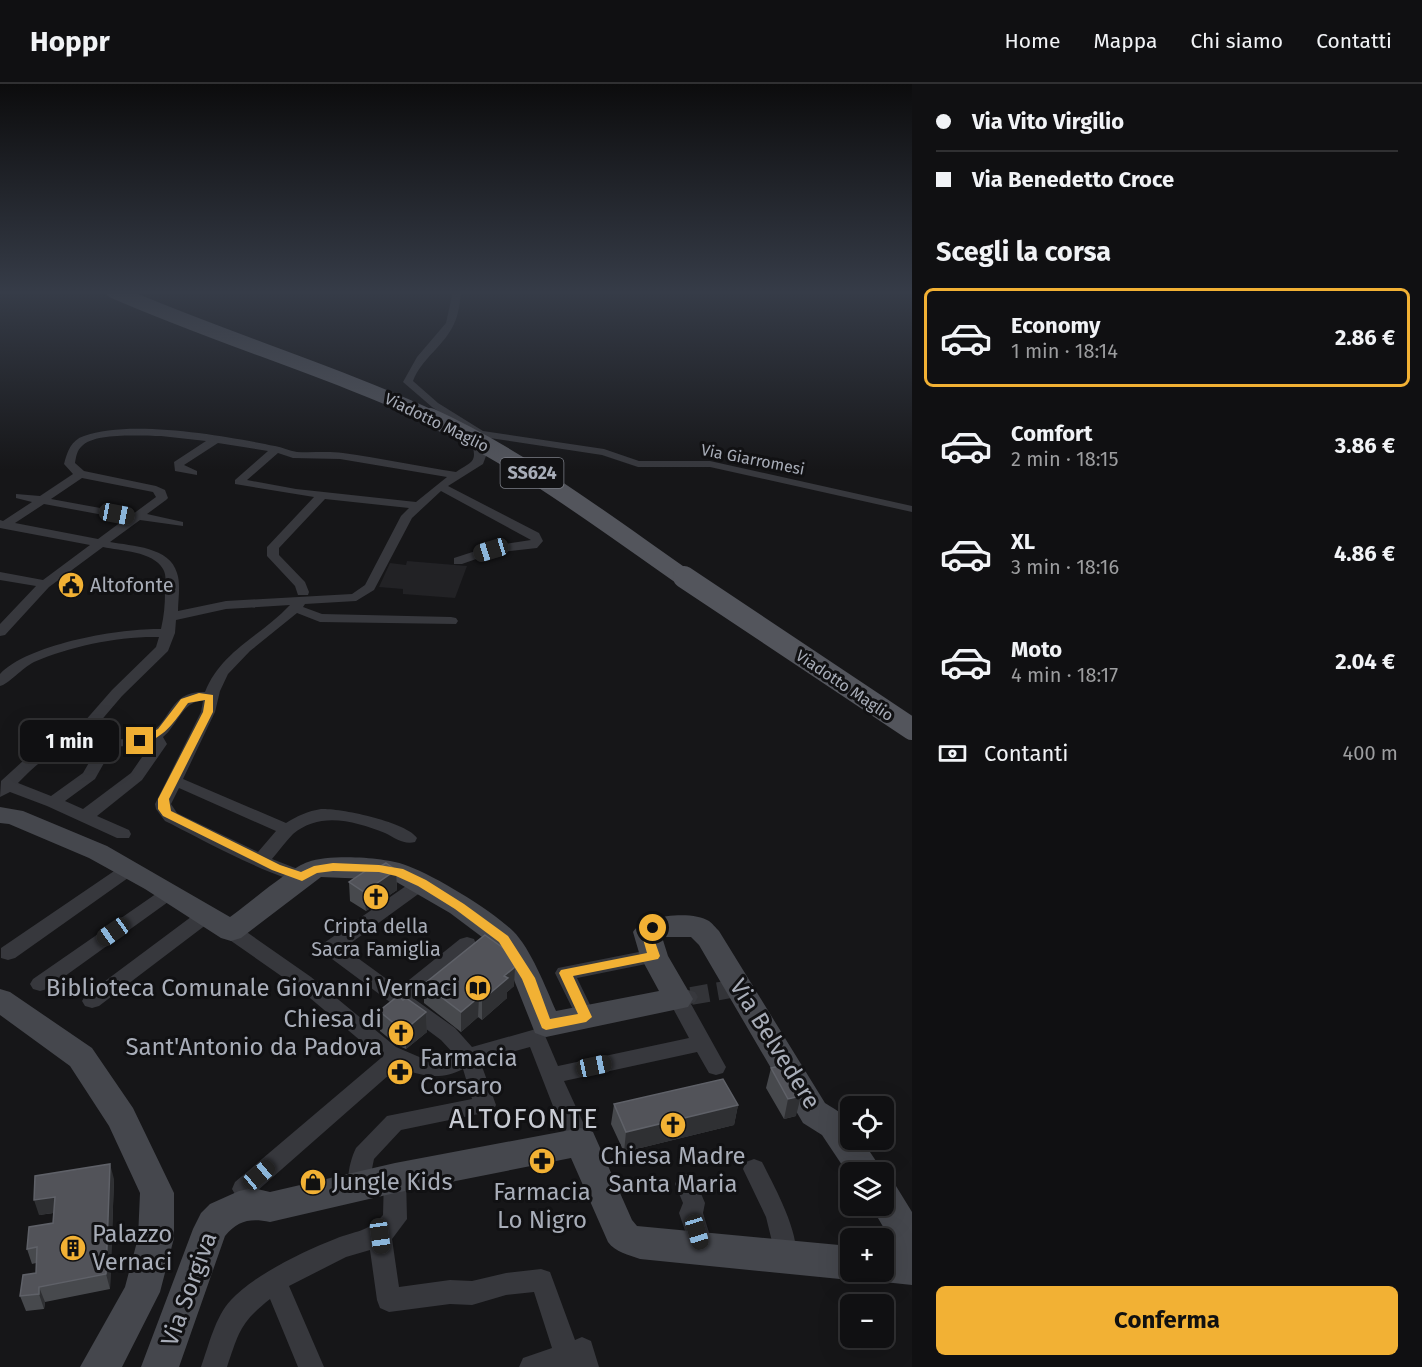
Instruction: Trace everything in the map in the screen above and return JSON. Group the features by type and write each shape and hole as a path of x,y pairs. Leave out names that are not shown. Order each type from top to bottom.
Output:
{"main road":[{"name":"Viadotto Maglio","path":"264,351 379,394 443,423 480,443 541,479 912,729"},
{"path":"0,815 14,817 98,852 231,932 314,869 333,867 399,872 460,906 504,939 528,978 541,1031 586,1017 685,998 654,956"},
{"name":"Via Belvedere","path":"654,956 646,936 647,932 653,928 693,926 702,929 710,938 735,988 814,1113 833,1125 859,1162"},
{"path":"0,1000 81,1057 122,1118 157,1193 156,1238 142,1292 106,1359 99,1367"},
{"path":"237,1209 270,1208 395,1178 581,1142 615,1221 625,1237 640,1244 840,1262"},
{"name":"Via Sorgiva","path":"159,1367 210,1229 215,1219 237,1209"},
{"path":"894,1215 912,1247 894,1259"}],"street":[{"path":"170,617 226,605 356,597 370,587 407,516 440,486 456,475 473,468 480,456 477,439 480,434 435,405 408,382 420,360 429,351"},
{"path":"0,632 45,584 162,498 161,492 156,489 80,474 69,464 73,450 84,440 95,436 161,433 276,449 293,455 340,456 456,475"},
{"name":"Via Giarromesi","path":"480,434 604,452 638,464 710,464 912,509"},
{"path":"193,473 179,469 178,464 215,440"},
{"path":"276,449 239,482 419,506"},
{"path":"3,524 80,474"},
{"path":"440,486 535,536 537,541 533,545 491,550 458,561"},
{"path":"323,495 273,547 273,556 301,585 302,600 320,618 451,621"},
{"path":"20,496 179,524"},
{"path":"3,524 153,555 169,567 172,575 170,617 163,648 117,693 75,742"},
{"path":"0,576 45,584"},
{"path":"302,600 223,668 210,697 208,712 164,799 164,809 167,813 260,860 302,877"},
{"path":"0,682 15,667 42,654 138,633 168,633"},
{"path":"4,788 42,752 57,745 75,742 140,741 155,736 184,701 199,696 210,697"},
{"path":"85,816 131,783 142,772 159,744 155,736"},
{"path":"53,802 89,776 108,742"},
{"path":"173,780 288,830"},
{"path":"4,788 53,802 123,834"},
{"path":"260,860 288,830 309,817 322,815 363,819 409,838"},
{"path":"8,953 129,869"},
{"path":"359,1186 364,1155 395,1122 485,1105 469,1057 448,1034 331,948 422,883"},
{"path":"40,984 169,893"},
{"path":"92,1001 205,916"},
{"path":"231,932 313,989 340,1014 396,1057 423,1068 440,1069 453,1065 541,1031 553,1075 571,1124 581,1142"},
{"path":"399,999 467,944"},
{"path":"586,1017 565,973 654,956"},
{"path":"685,998 716,1068"},
{"path":"553,1075 703,1043"},
{"path":"237,1209 243,1188 396,1057"},
{"path":"754,1169 777,1216 786,1258"},
{"path":"216,1366 228,1328 240,1308 275,1281 301,1266 342,1248 380,1236 395,1219 395,1178"},
{"path":"686,1184 694,1203 691,1213 702,1250"},
{"path":"380,1236 389,1300 450,1292 472,1293 506,1284 541,1280 578,1357 532,1367"},
{"path":"275,1281 311,1367"}],"shaded area":[{"path":"407,561 467,566 455,598 403,594 403,589 379,587 390,563 406,565"}],"building":[{"path":"386,863 396,870 364,892 349,882 373,866 376,869"},
{"path":"485,935 506,950 515,967 504,976 508,978 482,1000 479,997 461,1012 424,984"},
{"path":"398,996 403,1000 406,998 426,1012 406,1029 396,1025 379,1011"},
{"path":"783,1065 801,1096 788,1099 771,1068"},
{"path":"723,1079 738,1105 626,1132 614,1104"},
{"name":"Palazzo Vernaci","path":"110,1164 106,1274 39,1287 39,1294 20,1296 23,1275 36,1273 37,1247 27,1249 29,1227 53,1223 55,1197 34,1200 35,1176"}],"tunnel":[{"path":"691,996 731,989"}],"place":[{"name":"Altofonte","path":"71,585"},
{"name":"Cripta della Sacra Famiglia","path":"376,897"},
{"name":"Biblioteca Comunale Giovanni Vernaci","path":"478,988"},
{"name":"Chiesa di Sant'Antonio da Padova","path":"401,1033"},
{"name":"Farmacia Corsaro","path":"400,1072"},
{"name":"Chiesa Madre Santa Maria","path":"673,1125"},
{"name":"Farmacia Lo Nigro","path":"542,1161"},
{"name":"Jungle Kids","path":"313,1182"},
{"name":"Palazzo Vernaci","path":"73,1248"}],"district":[{"name":"ALTOFONTE","path":"524,1119"}],"route":[{"path":"140,741 162,732 184,701 199,696 210,697 208,712 197,729 164,799 164,809 171,818 276,868 302,877 314,869 333,867 379,869 399,872 422,883 460,906 504,939 528,978 546,1025 586,1017 565,973 654,956 646,936 647,932 653,928"}]}
